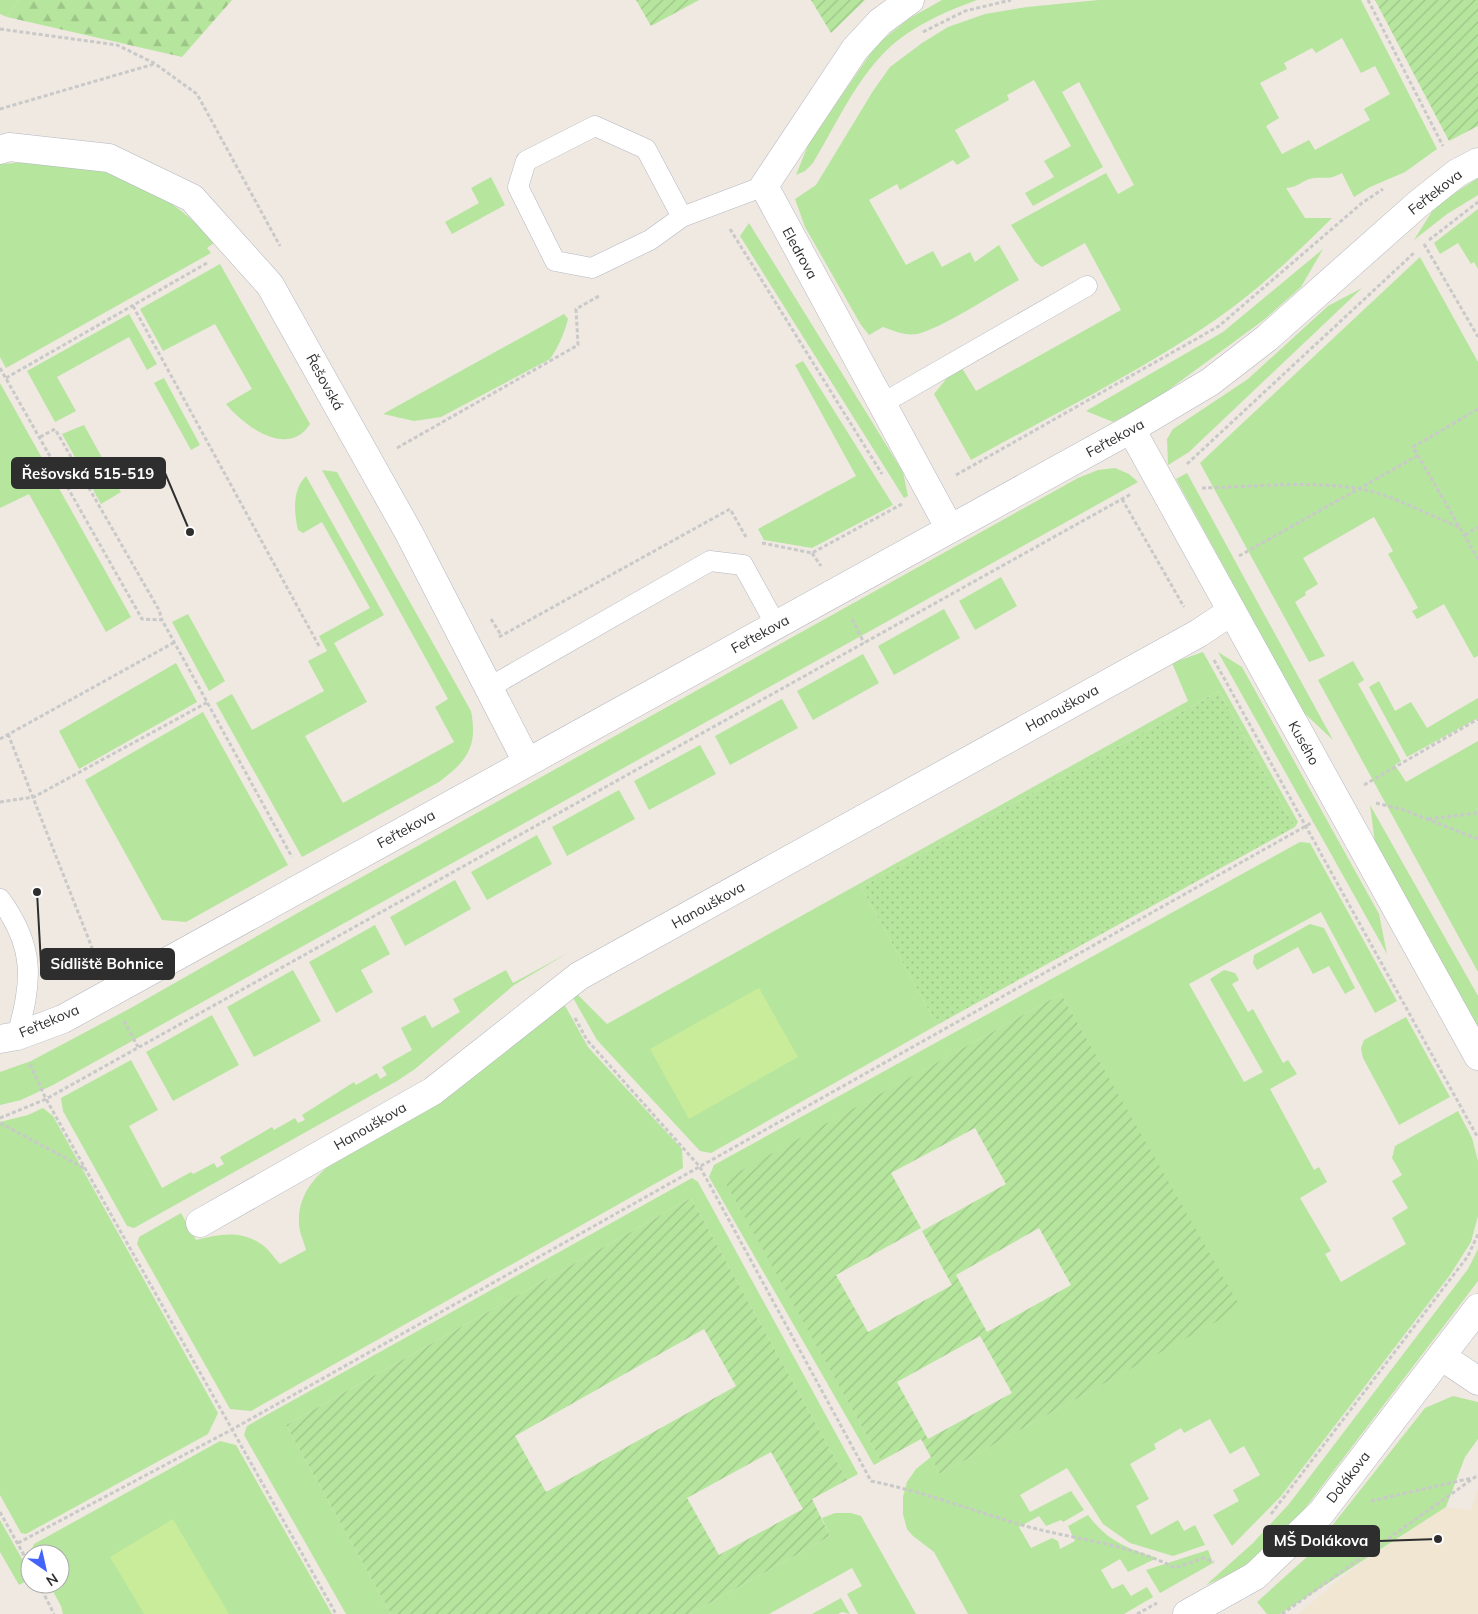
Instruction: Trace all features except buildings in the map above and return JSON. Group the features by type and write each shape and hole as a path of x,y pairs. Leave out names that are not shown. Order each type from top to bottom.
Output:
{"street":[{"path":"764,186 855,49 880,22 910,0"},
{"name":"Řešovská","path":"0,150 9,148 109,158 192,198 236,246 273,290 409,533 527,762"},
{"name":"Feřtekova","path":"8,1038 63,1018 109,993 1131,429 1210,382 1267,338 1418,204 1468,168"},
{"name":"Eledrova","path":"764,186 950,529"},
{"name":"Kusého","path":"1131,429 1478,1056"},
{"name":"Hanouškova","path":"200,1223 433,1091 579,976 1199,632 1232,611"},
{"name":"Dolákova","path":"1187,1614 1254,1576 1321,1513 1478,1308"},
{"path":"1442,1356 1478,1381"}],"lane":[{"path":"682,218 646,148 595,126 526,160 518,187 555,261 592,268 650,240 682,218 764,186"},
{"path":"883,403 1087,286"},
{"path":"488,688 710,561 743,565 776,625"},
{"path":"0,899 15,919 25,946 28,992 8,1038"}],"path":[{"path":"1368,0 1468,168"},
{"path":"0,29 117,45 154,63 0,109"},
{"path":"757,543 812,553 929,491 1219,326 1362,203 1387,187"},
{"path":"0,1118 46,1099 1188,464 1424,244 1478,202"},
{"path":"728,226 885,480"},
{"path":"6,378 270,228"},
{"path":"1424,244 1478,338"},
{"path":"133,306 319,646"},
{"path":"0,368 142,619 162,620"},
{"path":"1478,409 1413,447 1478,559"},
{"path":"40,437 55,429 159,610 162,620 307,884"},
{"path":"1239,556 1354,489 1417,456"},
{"path":"1202,488 1326,486 1354,489 1379,493 1461,528"},
{"path":"895,496 900,505"},
{"path":"1122,499 1199,632 1478,1138"},
{"path":"470,653 730,509 748,541"},
{"path":"1465,535 1478,527"},
{"path":"0,739 175,642"},
{"path":"0,802 34,797 208,702"},
{"path":"18,1543 230,1430 1307,827 1365,784 1478,719"},
{"path":"8,734 109,993 138,1047"},
{"path":"1376,803 1428,819 1478,838"},
{"path":"1428,819 1478,813"},
{"path":"560,991 587,1040 700,1167 871,1481 910,1489 1028,1527 1094,1540 1157,1558 1175,1568 1203,1558 1220,1564 1212,1570"},
{"path":"8,1038 46,1099 230,1430 336,1614"},
{"path":"0,1123 84,1168"},
{"path":"1269,1516 1468,1256 1478,1234"},
{"path":"1369,1502 1477,1476"},
{"path":"1282,1614 1477,1476"},
{"path":"0,1512 20,1547"},
{"path":"44,1594 54,1614"},
{"path":"1137,1614 1163,1600"}],"shaded area":[{"path":"1478,1488 1478,1614 1298,1614 1354,1568 1446,1507 1471,1510"}],"green space":[{"path":"0,0 19,0 7,17 0,14"},
{"path":"19,0 232,0 182,57 7,17"},
{"path":"636,0 699,0 651,26"},
{"path":"811,0 865,0 831,33"},
{"path":"942,0 977,0 926,22 891,46 862,80 813,163 805,171 796,175 809,143 877,44 910,18"},
{"path":"1099,0 1361,0 1437,149 1405,172 1370,187 1354,197 1342,173 1331,177 1310,179 1294,187 1286,188 1305,218 1332,218 1261,284 1231,309 1156,358 971,460 934,394 947,378 962,368 976,391 1121,310 1085,243 1042,267 1035,262 1011,225 1106,173 1118,194 1134,185 1079,82 1062,92 1103,167 1033,206 1025,193 1054,177 1044,161 1071,146 1034,80 1007,95 1009,100 955,130 970,157 957,165 953,160 900,190 897,184 869,200 906,265 933,251 942,267 970,252 975,262 999,245 1019,280 927,331 908,334 883,327 869,335 861,325 805,227 795,199 816,185 873,91 890,67 922,43 948,27 985,14 1027,7","holes":["1342,38 1361,73 1375,66 1390,94 1364,109 1370,120 1315,150 1309,140 1282,154 1266,126 1279,118 1260,83 1287,69 1284,63 1312,48 1316,53"]},
{"path":"1375,0 1478,0 1478,126 1449,141"},
{"path":"59,160 111,171 132,180 170,203 215,242 207,248 211,253 6,368 0,357 0,164"},
{"path":"491,177 505,205 452,234 445,222 479,203 471,188"},
{"path":"1478,178 1478,195 1447,214 1414,240 1436,205"},
{"path":"1478,209 1478,269 1474,262 1471,264 1458,243 1440,254 1434,243"},
{"path":"749,223 903,472 908,496 904,498 740,236"},
{"path":"1323,249 1301,287 1265,319 1156,399 1113,422 1086,411 1223,332"},
{"path":"1420,257 1478,362 1478,656 1474,658 1444,604 1417,619 1412,611 1418,608 1388,554 1393,551 1374,517 1303,558 1318,584 1305,592 1306,595 1295,602 1325,656 1309,662 1200,463"},
{"path":"220,264 310,424 301,434 290,439 278,439 255,429 234,413 226,404 252,389 215,324 163,351 140,309"},
{"path":"1362,288 1189,452 1168,465 1167,439 1173,429 1248,379 1328,306"},
{"path":"129,314 157,364 147,370 129,337 57,377 76,411 55,422 27,371"},
{"path":"564,314 568,319 559,345 550,359 441,417 414,421 383,414"},
{"path":"803,361 893,505 812,548 764,540 758,529 856,476 795,365"},
{"path":"164,378 200,445 191,450 154,383"},
{"path":"0,383 131,617 106,632 29,494 0,508"},
{"path":"84,425 121,492 101,504 62,434"},
{"path":"1115,468 1129,474 1138,482 53,1085 21,1100 0,1105 0,1072 31,1061 129,1009 317,902 1078,478 1098,470"},
{"path":"322,470 337,472 471,711 473,734 468,752 463,760 439,782 302,857 216,703 232,694 252,730 324,691 308,661 327,651 319,636 370,608 322,522 303,533 298,530 295,509 296,494 306,476 384,615 334,643 367,702 305,736 343,803 454,742 435,707 448,699"},
{"path":"1187,473 1333,740 1303,712 1176,479"},
{"path":"1001,577 1017,606 975,630 959,601"},
{"path":"944,609 960,638 894,675 878,646"},
{"path":"188,614 225,681 209,691 172,622"},
{"path":"1203,652 1298,822 1295,827 1219,691 861,887 937,1025 711,1153 700,1151 597,1040 572,996 576,993 607,1024 1188,701 1172,663"},
{"path":"1218,652 1242,667 1379,914 1387,954"},
{"path":"863,654 879,683 813,720 797,691"},
{"path":"1353,661 1364,680 1358,684 1401,761 1395,765 1406,782 1478,741 1478,972 1318,680"},
{"path":"176,663 197,702 79,769 59,731"},
{"path":"1379,681 1395,711 1411,702 1427,728 1478,698 1478,718 1407,757 1369,687"},
{"path":"1219,691 1295,827 937,1025 861,887"},
{"path":"782,699 798,728 730,765 715,736"},
{"path":"203,712 288,865 186,922 162,920 85,780"},
{"path":"700,745 716,774 649,810 634,781"},
{"path":"619,790 635,819 567,856 552,827"},
{"path":"1370,805 1478,996 1478,1029 1375,843"},
{"path":"537,835 552,864 487,900 471,872"},
{"path":"1300,842 1310,843 1397,1001 1375,1013 1321,912 1189,984 1244,1082 1263,1072 1210,979 1224,970 1235,973 1239,980 1232,984 1248,1012 1253,1009 1283,1063 1288,1060 1297,1074 1270,1089 1314,1170 1319,1167 1327,1182 1300,1198 1331,1251 1325,1254 1341,1282 1406,1244 1392,1218 1408,1208 1392,1181 1402,1175 1392,1158 1395,1146 1458,1111 1472,1138 1478,1161 1478,1216 1471,1242 1450,1275 1281,1496 1232,1546 1213,1515 1239,1501 1233,1490 1260,1475 1244,1446 1230,1454 1210,1419 1184,1433 1181,1428 1154,1444 1156,1449 1130,1464 1149,1499 1136,1506 1151,1535 1178,1520 1184,1531 1195,1525 1205,1545 1173,1556 1130,1543 1103,1524 1067,1468 1020,1495 1030,1512 1071,1491 1084,1510 1063,1522 1061,1520 1046,1526 1039,1516 1019,1527 1031,1548 1052,1538 1058,1541 1060,1549 1075,1541 1068,1526 1088,1515 1102,1531 1119,1543 1157,1558 1128,1572 1120,1559 1101,1570 1112,1589 1123,1584 1131,1596 1147,1587 1153,1597 1124,1614 968,1614 934,1552 907,1529 903,1514 903,1497 907,1482 916,1469 931,1457 940,1474 1240,1308 1061,994 725,1180 881,1461 874,1465 709,1177 714,1165"},
{"path":"455,880 471,909 405,946 390,917"},
{"path":"1310,924 1324,928 1355,988 1345,994 1329,966 1313,974 1298,947 1257,970 1253,963 1254,955"},
{"path":"375,925 390,954 361,970 373,992 336,1013 309,962"},
{"path":"568,953 514,985 415,1069 397,1081 134,1228 127,1226 63,1111 61,1098 131,1060 158,1110 129,1126 162,1188 191,1172 193,1174 214,1163 217,1168 224,1164 220,1157 272,1127 274,1130 295,1118 298,1123 305,1120 302,1115 354,1082 356,1085 377,1073 380,1079 387,1075 382,1067 412,1050 401,1028 425,1015 432,1028 460,1012 453,999 506,970 513,983"},
{"path":"293,970 321,1021 254,1057 227,1007"},
{"path":"759,988 798,1057 689,1119 650,1049"},
{"path":"1061,994 1241,1308 940,1474 921,1439 881,1461 724,1180","holes":["975,1128 1006,1184 922,1231 952,1285 868,1332 836,1275 921,1228 891,1173","1039,1228 1071,1285 987,1332 956,1275","980,1336 1012,1393 928,1439 897,1382"]},
{"path":"563,1002 588,1047 682,1149 683,1168 251,1411 230,1409 137,1244 139,1237 181,1213 196,1240 229,1234 246,1237 264,1246 280,1264 306,1250 299,1226 299,1214 306,1191 322,1172 448,1095"},
{"path":"212,1015 239,1065 173,1101 146,1052"},
{"path":"1406,1017 1450,1097 1399,1125 1363,1058 1361,1048 1364,1040"},
{"path":"43,1108 53,1116 218,1413 208,1434 26,1534 21,1533 0,1495 0,1122 28,1115"},
{"path":"692,1178 698,1182 858,1474 847,1480 691,1198 286,1425 391,1614 346,1614 244,1435 247,1426"},
{"path":"691,1198 847,1480 812,1499 830,1536 690,1614 391,1614 286,1425","holes":["704,1329 736,1386 546,1492 515,1436","771,1452 803,1509 719,1555 687,1498"]},
{"path":"1478,1249 1478,1281 1300,1515 1250,1565 1206,1585 1253,1543 1289,1504 1468,1269"},
{"path":"1453,1396 1478,1402 1478,1439 1465,1457 1446,1507 1280,1614 1267,1614 1257,1602 1309,1555 1425,1408"},
{"path":"220,1441 236,1445 332,1614 63,1614 54,1594 70,1594 70,1544 34,1544"},
{"path":"835,1513 851,1513 861,1516 916,1614 858,1614 847,1594 862,1586 852,1568 769,1614 690,1614 830,1536 822,1518"},
{"path":"173,1519 229,1614 144,1614 110,1557"},
{"path":"0,1520 20,1555 20,1584 19,1585 0,1552"},
{"path":"1208,1550 1213,1563 1160,1593 1146,1570"},
{"path":"841,1598 850,1614 842,1612 838,1614 812,1614"}],"place":[{"name":"Řešovská 515-519","path":"190,532"},
{"name":"Sídliště Bohnice","path":"37,892"},
{"name":"MŠ Dolákova","path":"1438,1539"}]}
